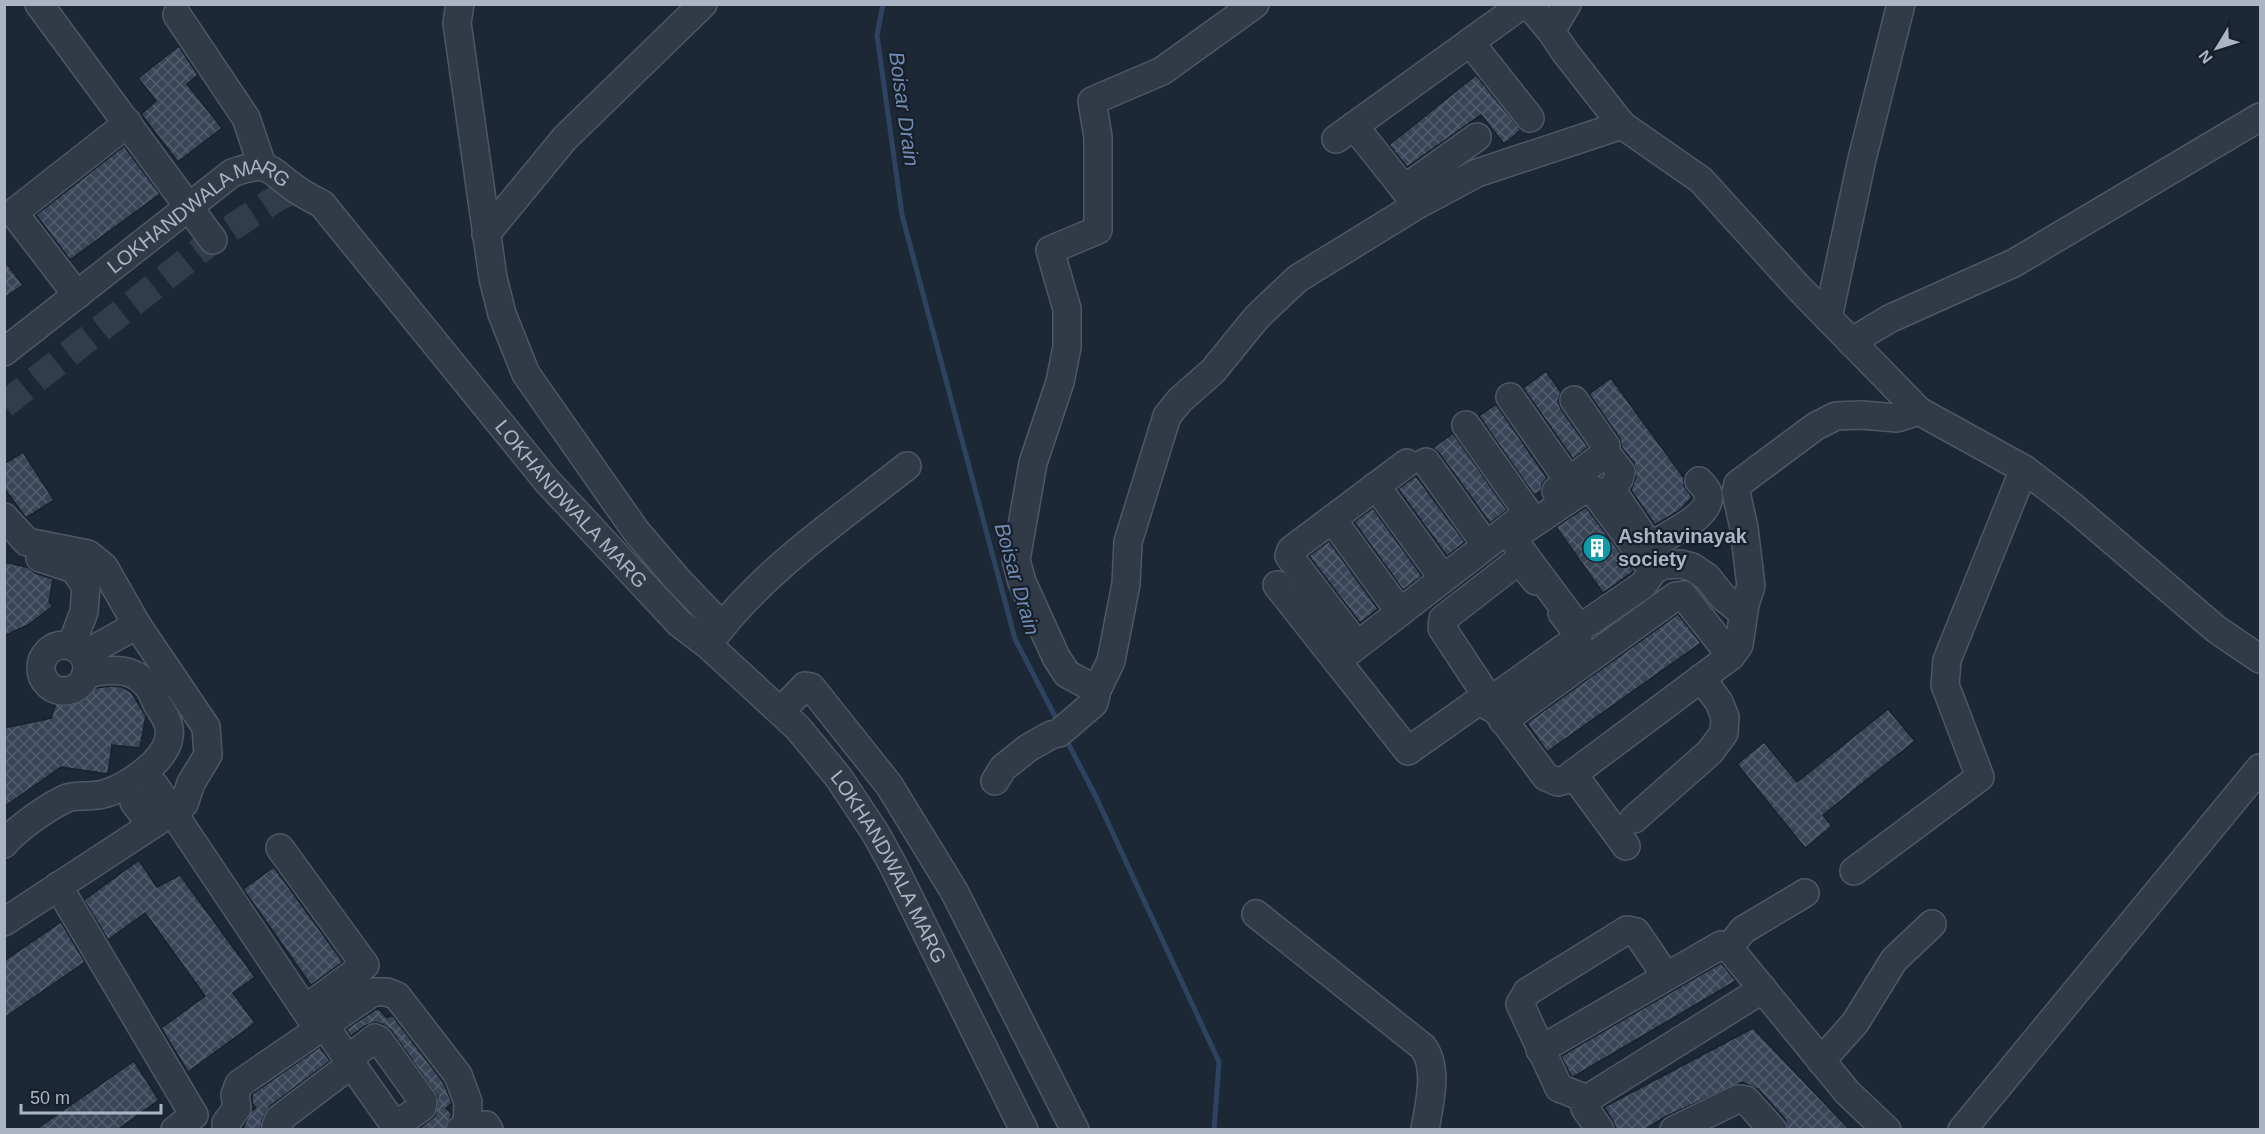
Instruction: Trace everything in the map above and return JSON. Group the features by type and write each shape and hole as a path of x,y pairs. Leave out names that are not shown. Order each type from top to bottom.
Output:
{"street":[{"path":"39,4 213,240"},
{"path":"486,234 565,138 704,4"},
{"path":"1095,696 1067,674 1056,657 1022,582 1016,560 1033,463 1060,382 1066,347 1067,309 1050,250 1098,230 1098,137 1092,101 1162,70 1255,4"},
{"path":"1411,197 1345,132 1523,4"},
{"path":"1528,4 1622,125 1701,180 1828,318 1919,411 2024,468 2216,629 2260,659"},
{"path":"1551,31 1567,4"},
{"path":"1828,318 1862,159 1901,4"},
{"path":"461,11 493,278 502,314 526,374 636,531 677,579 715,636 738,607 766,579 907,466"},
{"path":"177,15 246,118 262,165"},
{"path":"1470,42 1530,118"},
{"path":"1851,342 1889,319 2014,263 2260,117"},
{"path":"77,296 17,217 16,210 128,123"},
{"path":"1451,172 1477,173 1622,125"},
{"path":"995,781 1003,768 1028,748 1059,733 1095,696 1111,661 1126,584 1128,542 1167,416 1180,400 1213,371 1257,317 1297,279 1411,197 1451,172 1477,136"},
{"name":"LOKHANDWALA MARG","path":"4,352 232,173 250,166 262,165 322,204 547,481 679,623 715,636 798,728 839,778 876,834 1024,1130"},
{"path":"1510,397 1569,481"},
{"path":"1574,400 1606,446 1606,453 1621,472 1619,480 1611,489 1659,560"},
{"path":"1496,711 1578,638 1576,631 1522,564 1514,564 1443,619 1442,628 1496,711 1546,777 1558,782 1573,774 1731,656 1739,645 1743,613 1751,586 1744,528 1736,492 1738,484 1816,426 1836,416 1862,415 1897,418 1919,411"},
{"path":"1466,425 1528,513"},
{"path":"1347,653 1606,453"},
{"path":"1486,545 1416,463 1376,486 1291,550 1289,556 1408,751 1473,705 1482,703 1496,711"},
{"path":"1854,871 1980,777 1946,685 1947,660 2024,468"},
{"path":"1699,481 1708,492 1708,504 1702,514 1659,560 1643,585 1589,622 1576,624 1514,541 1516,536 1586,488 1592,489 1659,560 1692,567 1707,577 1723,597 1743,613"},
{"path":"1376,486 1443,578"},
{"path":"4,518 27,542 88,554 104,567 137,625 206,727 208,755 191,783 184,804 4,922"},
{"path":"1332,519 1400,612"},
{"path":"4,546 74,569 86,587 80,658"},
{"path":"1277,585 1347,653"},
{"path":"1496,711 1679,596 1731,656"},
{"path":"80,658 137,625"},
{"path":"4,844 13,833 68,797 89,798 108,793 148,769 163,752 169,737 168,724 146,684 131,672 116,670 80,658"},
{"path":"1634,819 1710,752 1724,733 1725,717 1719,702 1701,678"},
{"path":"781,711 805,686 811,687 889,785 954,891 1075,1130"},
{"path":"1962,1130 2260,768"},
{"path":"1573,774 1626,846"},
{"path":"145,794 345,1065 387,1129 422,1107 423,1101 379,1040 375,1038 345,1065 279,1119 276,1126 279,1130"},
{"path":"280,848 365,965 315,1024"},
{"path":"58,886 194,1115 175,1130"},
{"path":"1730,948 1743,930 1805,893"},
{"path":"1256,914 1423,1047 1430,1056 1432,1076 1425,1130"},
{"path":"1821,1061 1855,1023 1894,960 1932,924"},
{"path":"1587,1100 1559,1088 1520,1004 1527,992 1627,930 1636,932 1666,976"},
{"path":"1540,1050 1721,945 1730,948 1847,1092 1887,1130"},
{"path":"1600,1130 1585,1108 1587,1100 1763,989"},
{"path":"226,1130 226,1123 237,1108 235,1095 239,1084 315,1024 373,992 387,992 397,996 458,1075 468,1102 467,1125 460,1130"},
{"path":"1674,1130 1738,1099 1746,1100 1773,1130"},
{"path":"480,1130 486,1125 489,1130"}],"building":[{"path":"179,46 198,75 187,84 222,128 178,162 141,114 156,101 138,78"},
{"path":"1476,75 1521,130 1504,144 1481,115 1407,167 1389,145"},
{"path":"124,146 160,194 70,260 36,215"},
{"path":"4,260 23,285 4,298"},
{"path":"1546,371 1561,392 1558,401 1561,409 1588,447 1573,459 1523,388"},
{"path":"1611,378 1684,478 1684,486 1692,497 1680,510 1655,525 1631,490 1636,476 1634,463 1622,448 1619,437 1589,394"},
{"path":"1496,404 1547,478 1542,484 1541,491 1534,495 1479,416"},
{"path":"1453,433 1507,510 1490,523 1433,448"},
{"path":"23,452 54,500 26,518 4,488 4,464"},
{"path":"1416,476 1465,542 1447,556 1398,489"},
{"name":"Ashtavinayak society","path":"1586,507 1634,571 1603,593 1556,527"},
{"path":"1373,508 1422,576 1403,590 1354,522"},
{"path":"1329,541 1378,609 1360,623 1309,556"},
{"path":"4,562 27,567 35,573 53,579 49,602 53,606 28,625 4,636"},
{"path":"1678,614 1701,643 1547,752 1527,723"},
{"path":"111,686 122,687 131,692 146,716 140,748 112,745 108,774 61,767 4,807 4,728 51,718 58,697"},
{"path":"1888,709 1915,741 1823,815 1832,826 1805,848 1737,764 1764,742 1797,782"},
{"path":"139,860 157,887 180,875 255,977 233,993 255,1023 188,1072 161,1028 205,996 145,913 108,940 84,900"},
{"path":"274,867 343,962 311,985 243,889"},
{"path":"61,922 85,962 4,1018 4,961"},
{"path":"1721,963 1736,981 1573,1077 1571,1076 1561,1056"},
{"path":"378,1008 387,1018 392,1015 444,1083 452,1103 446,1108 452,1114 445,1130 417,1130 435,1116 438,1097 391,1030 374,1022 351,1036 346,1029"},
{"path":"1753,1028 1850,1130 1788,1130 1785,1119 1758,1089 1742,1082 1667,1116 1644,1130 1616,1130 1604,1107"},
{"path":"320,1047 330,1061 269,1107 262,1120 261,1130 242,1130 251,1111 256,1108 252,1103 252,1094"},
{"path":"134,1061 159,1100 117,1130 35,1130"}],"waterway":[{"name":"Boisar Drain","path":"883,4 877,35 902,215 1015,639 1058,722"},
{"name":"Boisar Drain","path":"1066,739 1096,797 1219,1062 1214,1130"}],"tunnel":[{"path":"4,405 213,240 277,198 296,189"}],"place":[{"name":"Ashtavinayak society","path":"1597,548"}]}
